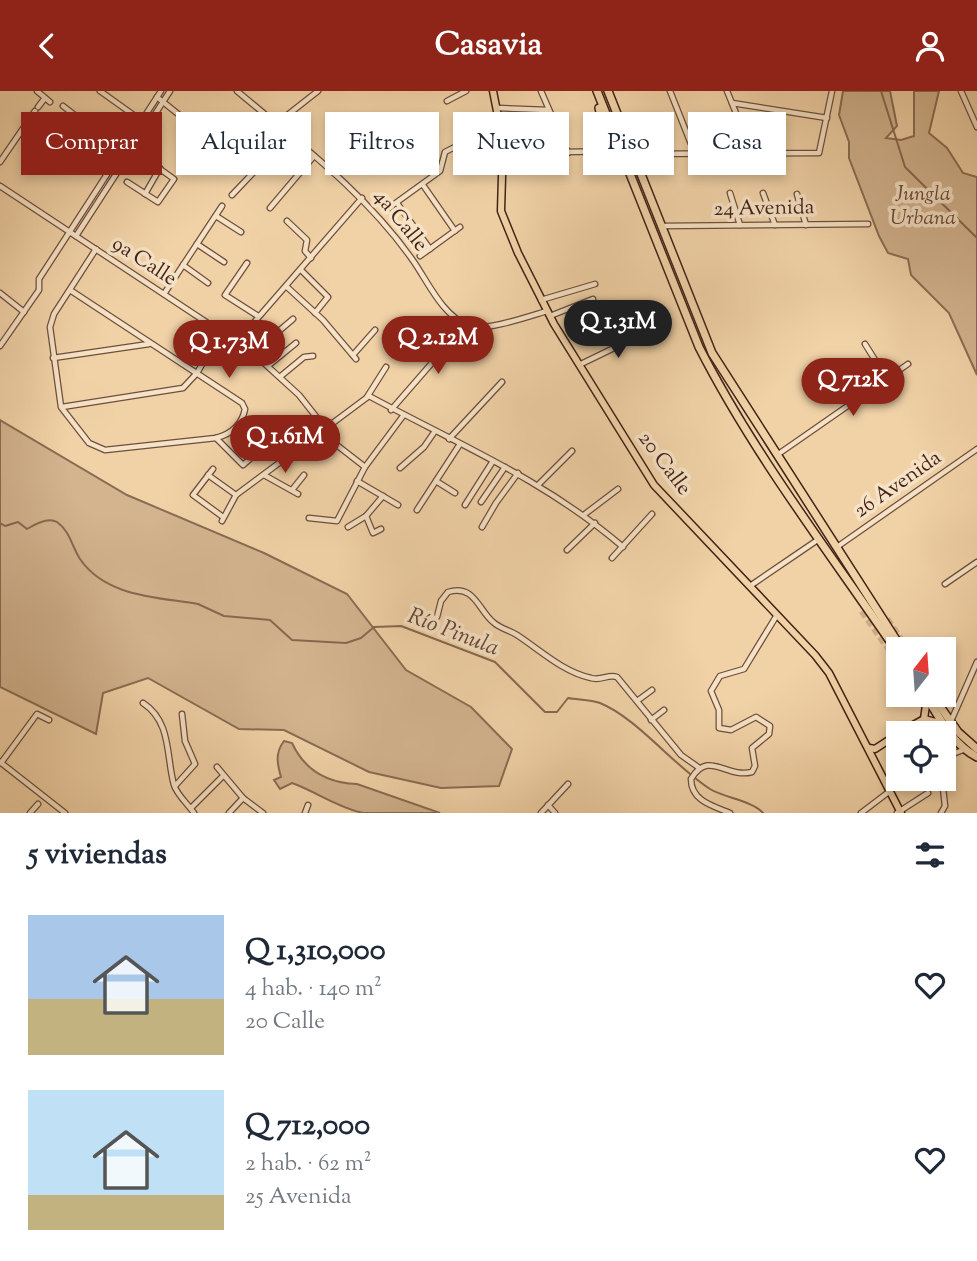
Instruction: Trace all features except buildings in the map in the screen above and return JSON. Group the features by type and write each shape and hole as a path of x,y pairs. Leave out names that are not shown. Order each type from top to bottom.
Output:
{"highway":[{"path":"595,91 604,112"},
{"path":"595,91 601,112"},
{"path":"608,91 616,112"},
{"path":"632,175 707,361 764,456 887,637"},
{"path":"641,175 712,353 894,637"},
{"path":"848,564 887,619"},
{"path":"856,592 862,611"},
{"path":"938,707 950,721"},
{"path":"956,727 977,749"},
{"path":"956,741 964,750 977,757"}],"main road":[{"name":"20 Calle","path":"493,91 499,112"},
{"name":"20 Calle","path":"502,175 501,211 541,300 653,485 778,614 829,673 886,783"},
{"path":"921,721 925,707"},
{"path":"869,748 886,742"},
{"path":"873,757 886,746"},
{"name":"20 Calle","path":"890,791 899,813"}],"street":[{"path":"100,91 129,112"},
{"path":"148,112 161,91"},
{"path":"156,112 170,91"},
{"name":"4a Calle","path":"238,91 262,112"},
{"path":"291,112 318,91"},
{"path":"447,101 466,91"},
{"path":"538,107 541,91"},
{"path":"541,91 549,110"},
{"path":"670,91 688,136"},
{"path":"727,91 736,112"},
{"path":"786,154 819,153 832,91"},
{"path":"961,91 977,127"},
{"path":"0,162 36,109 43,94 50,102"},
{"path":"157,97 176,112"},
{"path":"732,103 827,118"},
{"path":"63,106 71,112"},
{"path":"498,108 538,107 549,110"},
{"path":"386,211 440,171 445,152 453,148"},
{"name":"4a Calle","path":"311,153 362,198 397,238 443,307 466,325"},
{"path":"270,208 314,156"},
{"path":"127,182 158,202 174,179 162,170"},
{"path":"73,234 108,175"},
{"path":"1,345 2,336 24,312 39,290 39,279 114,175"},
{"path":"145,194 156,175"},
{"path":"232,195 251,175"},
{"path":"423,184 454,231"},
{"name":"9a Calle","path":"1,188 253,353 281,376 325,428"},
{"path":"730,193 740,225"},
{"path":"763,193 775,225"},
{"path":"797,194 806,225"},
{"path":"237,342 362,198"},
{"path":"397,203 430,249"},
{"path":"164,294 222,206"},
{"path":"216,216 241,232"},
{"path":"287,221 307,240 305,250 311,258"},
{"name":"24 Avenida","path":"661,226 868,224"},
{"path":"420,257 460,227"},
{"path":"197,244 223,262"},
{"path":"70,291 244,406 245,414 234,429 216,438 105,450 93,447 61,407 53,358 51,320 96,249"},
{"path":"247,263 225,295 258,316"},
{"path":"183,265 208,283"},
{"path":"301,270 328,297 315,313"},
{"path":"541,300 595,284"},
{"path":"287,287 355,357 375,330"},
{"path":"0,293 24,312"},
{"path":"391,409 466,325 478,328 548,313 593,299"},
{"path":"253,353 293,319"},
{"path":"61,407 183,388 197,373 222,332"},
{"path":"578,365 614,348 612,337"},
{"path":"269,365 296,343"},
{"path":"53,358 150,344"},
{"path":"865,344 887,379"},
{"path":"281,376 304,357 313,356"},
{"path":"776,455 908,364"},
{"path":"214,469 193,496 223,519 236,495 368,397 369,390 386,367"},
{"path":"449,439 502,382"},
{"path":"368,397 539,484 585,515 623,547"},
{"path":"309,518 337,521 365,467 403,416"},
{"path":"400,468 416,451 425,447 435,431"},
{"path":"216,438 243,465 273,439"},
{"path":"417,510 460,445"},
{"path":"338,446 365,467"},
{"name":"26 Avenida","path":"837,547 977,449"},
{"path":"539,484 572,451"},
{"path":"465,505 493,461"},
{"path":"481,502 505,467"},
{"path":"482,527 518,473"},
{"path":"208,475 236,495"},
{"path":"264,475 298,494"},
{"path":"292,490 304,475"},
{"path":"357,481 398,505"},
{"path":"436,481 455,493"},
{"path":"585,515 618,489"},
{"path":"348,527 366,516 383,496"},
{"path":"612,558 652,514"},
{"path":"366,516 373,533 381,529"},
{"path":"567,550 595,523"},
{"path":"750,586 820,538"},
{"path":"945,584 977,562"},
{"path":"429,620 436,617 441,601 448,592 461,591 471,594 494,624 518,636 550,659 587,677 617,677 681,755 697,769"},
{"path":"730,813 699,799 692,789 691,779 697,769 706,765 747,774 754,769 752,748 769,734 770,726 756,717 731,730 719,728 719,710 711,691 720,676 744,669 778,614"},
{"path":"951,721 977,662"},
{"path":"637,701 652,689"},
{"path":"143,703 155,712 161,725 173,763 174,787 192,811 223,776"},
{"path":"651,720 664,710"},
{"path":"50,720 37,714 1,762 62,812"},
{"path":"174,787 194,766 195,761 186,741 182,714"},
{"path":"956,753 964,750"},
{"path":"217,767 243,798 263,813"},
{"path":"541,813 568,784"},
{"path":"861,813 890,791"},
{"path":"941,813 945,806 943,791"},
{"path":"899,813 928,793"},
{"path":"229,813 243,798"},
{"path":"30,813 38,804"},
{"path":"304,813 308,805"},
{"path":"548,806 555,813"}],"green space":[{"name":"Jungla Urbana","path":"843,91 890,91 897,126 886,138 901,140 914,136 914,91 939,91 929,133 947,148 963,173 977,177 977,375 949,313 911,275 908,259 888,253 879,236 849,158 849,142 839,115"},
{"path":"0,420 127,495 264,553 347,594 406,670 471,707 512,749 499,786 441,788 369,772 284,730 239,729 148,678 103,693 96,734 0,687"},
{"path":"284,741 292,743 303,761 318,774 336,781 357,784 440,813 363,813 292,783 280,789 274,780 281,777 278,758"}],"waterway":[{"path":"881,91 905,167 977,238"},
{"name":"Río Pinula","path":"0,523 5,526 18,522 27,529 50,520 57,522 65,530 80,559 91,572 104,581 133,593 198,604 224,616 270,620 292,640 346,643 361,638 374,627 401,626 495,662 545,712 557,712 568,698 596,702 614,710 710,789 753,805 763,813"}],"tunnel":[{"path":"862,611 886,645"},
{"path":"887,619 899,637"}]}
